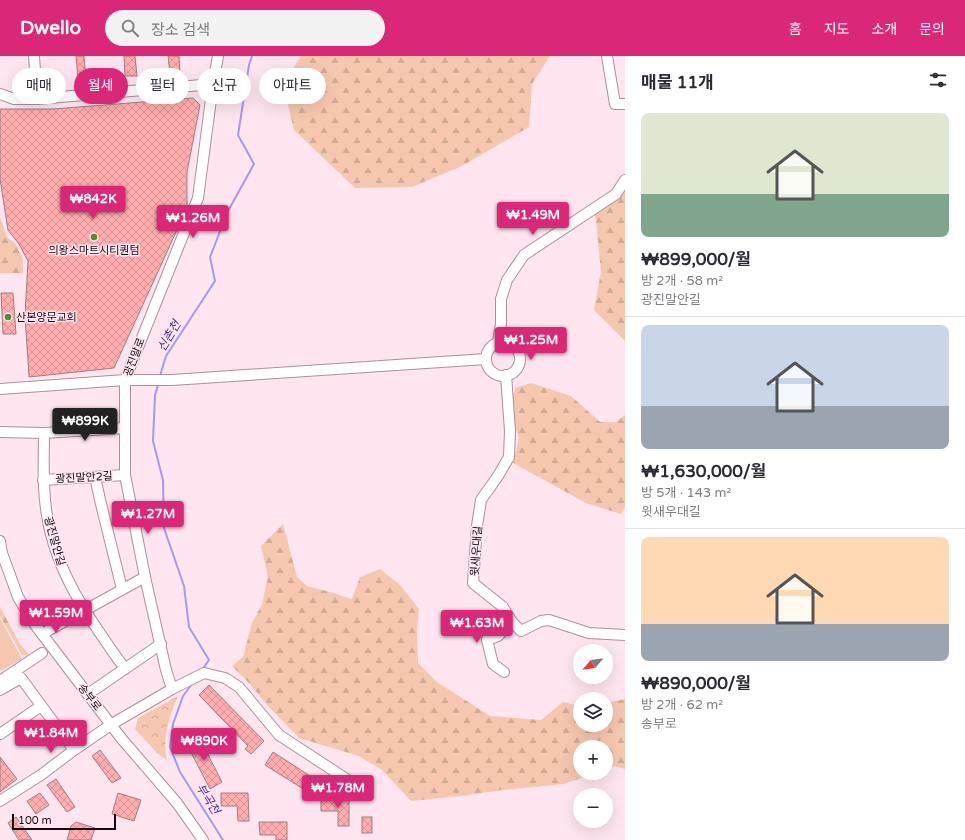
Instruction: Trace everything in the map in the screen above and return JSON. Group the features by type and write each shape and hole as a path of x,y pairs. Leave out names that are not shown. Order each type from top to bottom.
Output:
{"street":[{"path":"34,56 35,68"},
{"name":"광진말로","path":"216,68 218,56"},
{"path":"607,56 615,104 625,104"},
{"path":"66,97 197,85"},
{"path":"0,94 12,97"},
{"name":"광진말로","path":"176,688 160,644 125,475 125,380 198,198 210,104"},
{"path":"503,342 501,324 502,299 507,280 524,255 616,194 625,180"},
{"path":"503,342 515,346 520,356 518,368 514,372 506,375 498,375 489,369 486,359 489,348 503,342"},
{"path":"0,389 125,380 172,380 486,359"},
{"name":"윗새우대길","path":"506,375 510,431 509,457 481,500 477,526 473,583 503,607 512,622"},
{"path":"0,432 44,433 125,428"},
{"name":"광진말안길","path":"44,433 43,480 47,516 55,552 67,581 84,610 125,669"},
{"name":"광진말안2길","path":"43,480 125,475"},
{"path":"95,477 122,589"},
{"name":"송부로","path":"0,541 2,552 18,597 42,634 112,724 121,738 178,803 204,840"},
{"path":"42,634 145,576"},
{"path":"504,672 494,664 487,640 498,636 512,622 521,631 549,620 590,633 625,635"},
{"path":"88,694 160,644"},
{"path":"0,681 42,653"},
{"path":"1,801 41,775 112,724 204,673 225,678 239,688 279,735 357,786"},
{"path":"0,690 21,678 74,750"},
{"path":"0,734 41,706"}],"green space":[{"path":"301,56 550,56 532,84 529,127 462,166 412,187 355,188 294,130 288,104 326,104 326,68 293,68"},
{"path":"625,188 625,341 594,310 601,272 596,220 593,210 604,208"},
{"path":"0,217 7,237 16,244 23,259 23,273 0,273"},
{"path":"531,383 571,396 600,422 616,422 625,415 625,507 621,514 586,503 513,463 519,438 510,411 515,388"},
{"path":"283,524 297,577 307,586 352,599 360,577 380,569 400,585 419,609 417,630 418,663 437,682 490,716 541,720 563,702 573,704 573,732 613,732 613,702 625,699 625,769 613,767 613,740 573,740 573,780 575,780 564,784 411,801 382,770 359,756 299,738 232,666 243,657 252,623 262,604 268,577 261,546"},
{"path":"0,607 20,644 30,656 22,655 0,616"},
{"path":"0,618 22,659 0,671"},
{"path":"178,696 167,727 165,743 167,760 157,753 135,729 138,718"}],"building":[{"path":"76,56 84,56 85,68 77,68"},
{"path":"124,56 135,56 136,76 128,76 128,68 125,68"},
{"path":"168,56 179,56 180,68 169,68"},
{"name":"의왕스마트시티퀀텀","path":"189,98 193,98 197,104 200,105 187,172 187,208 114,368 29,377 25,316 28,261 19,244 8,230 0,179 0,109 53,109 136,102 136,104 189,104"},
{"name":"산본양문교회","path":"1,293 13,293 16,334 3,334"},
{"path":"209,685 264,741 251,754 245,749 248,746 199,695"},
{"path":"198,735 222,782 210,789 185,741"},
{"path":"100,750 121,778 112,783 92,756"},
{"path":"273,752 321,783 313,795 265,765"},
{"path":"0,757 17,779 0,792"},
{"path":"56,779 75,807 67,812 47,785"},
{"path":"40,793 49,805 36,814 27,801"},
{"path":"118,793 141,800 134,821 112,814"},
{"path":"221,793 248,793 249,821 238,821 237,806 221,806"},
{"path":"321,798 349,798 349,826 338,826 338,811 321,811"},
{"path":"16,817 32,840 19,840 8,823"},
{"path":"362,817 372,817 372,833 362,833"},
{"path":"76,822 95,828 91,840 67,840 71,826"},
{"path":"259,822 287,822 287,840 276,840 276,835 260,835"}],"waterway":[{"name":"신촌천","path":"160,376 166,356 215,281 210,257 228,211 254,164 238,135 249,65 252,56"},
{"name":"신촌천","path":"159,382 155,395 153,441 163,480 164,528 184,586 189,627 209,660 202,670"},
{"name":"부곡천","path":"192,684 183,696 173,724 170,747 180,772 223,840"}],"place":[{"name":"의왕스마트시티퀀텀","path":"94,237"},
{"name":"산본양문교회","path":"8,317"}]}
